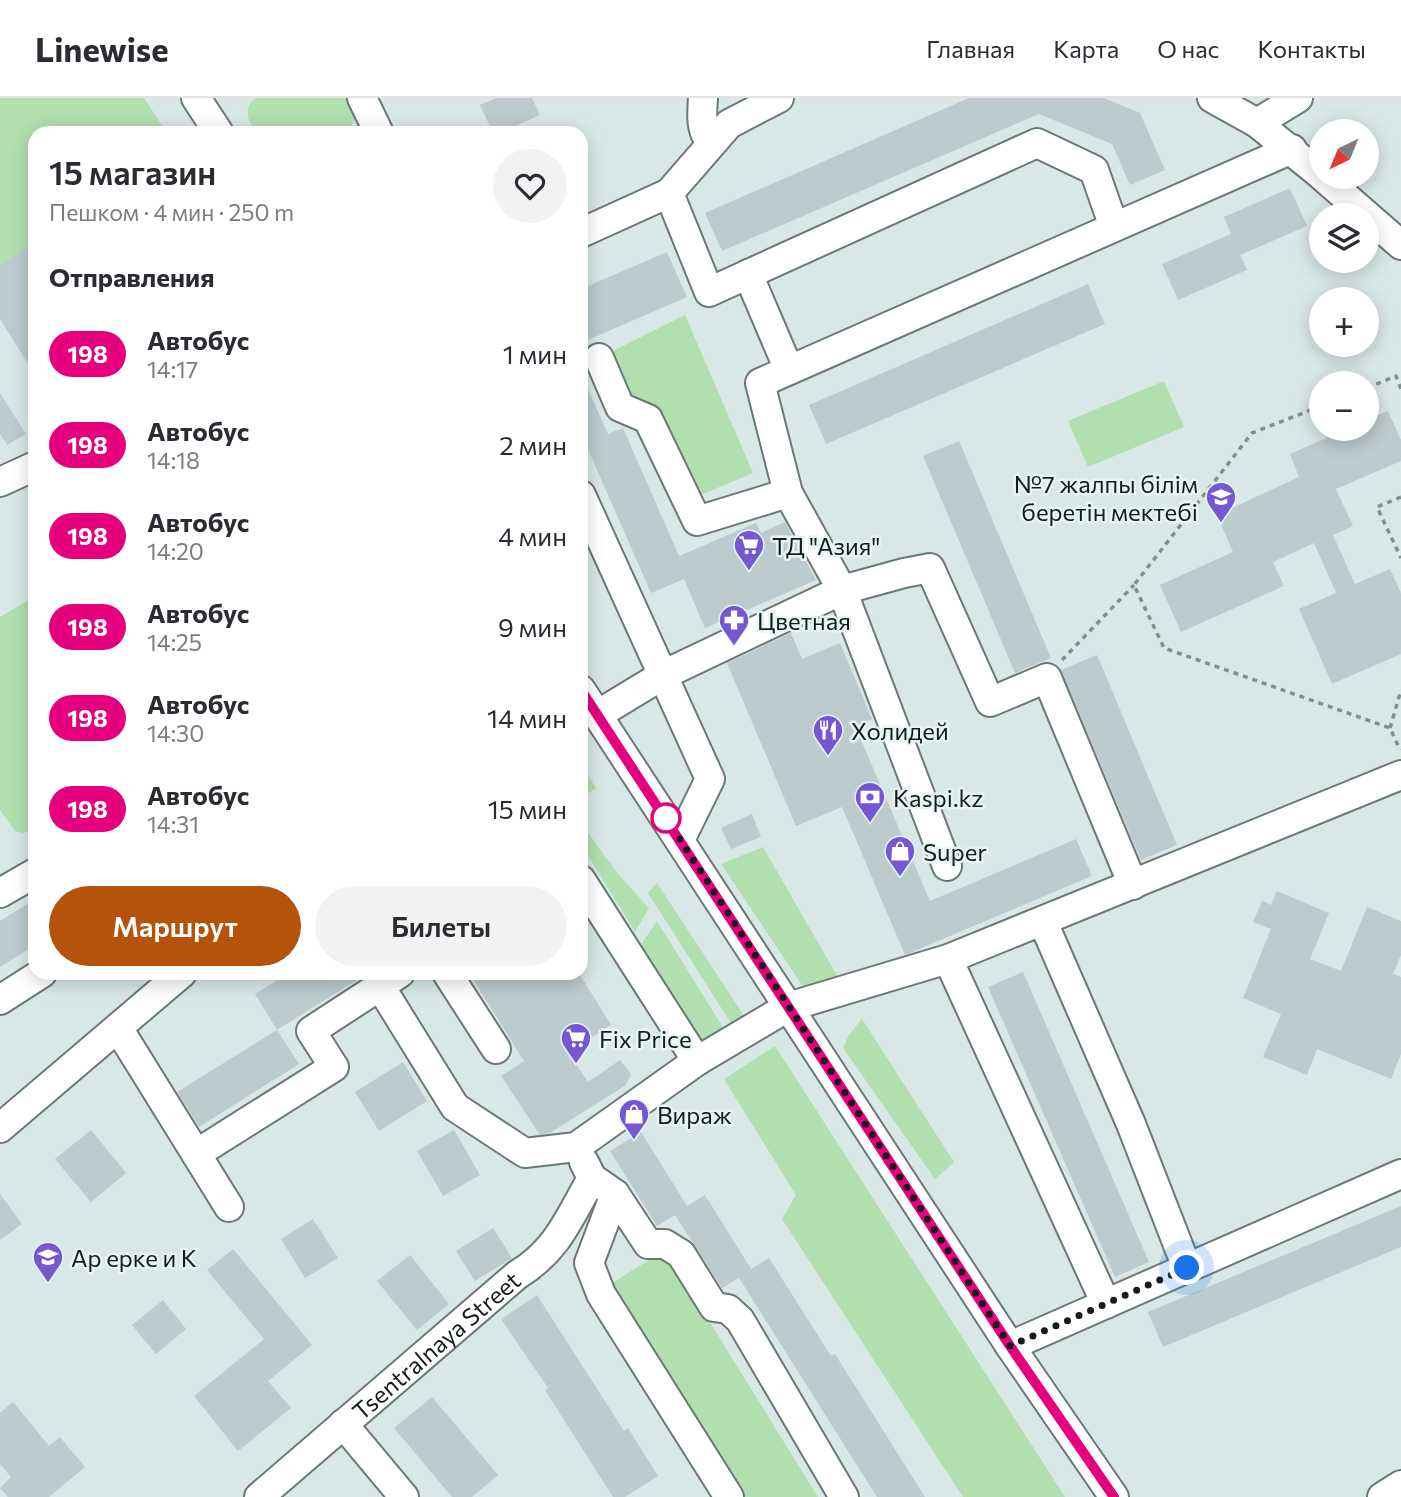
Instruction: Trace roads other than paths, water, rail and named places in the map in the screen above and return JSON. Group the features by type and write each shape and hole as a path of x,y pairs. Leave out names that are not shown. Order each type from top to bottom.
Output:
{"street":[{"path":"362,98 376,126"},
{"path":"703,98 702,118 706,137 711,143"},
{"path":"588,230 669,194 729,124 779,98"},
{"path":"1212,98 1257,123 1309,164"},
{"path":"1257,123 1298,98"},
{"path":"205,101 216,126"},
{"path":"669,194 709,292 1037,143 1094,170 1114,228"},
{"path":"947,866 842,590 788,493 760,383 1292,149"},
{"path":"1337,189 1401,245"},
{"path":"748,275 789,370"},
{"path":"599,358 620,407 648,419 696,521 788,493"},
{"path":"0,482 28,469"},
{"path":"588,510 710,779 680,840"},
{"path":"597,715 663,675 842,590 930,568 990,702 1047,678 1133,885"},
{"path":"588,701 1010,1346 1114,1497"},
{"path":"390,980 454,1108 525,1153 576,1147 697,1061 788,1007 948,959 1401,775"},
{"path":"0,893 28,877"},
{"path":"588,891 697,1061"},
{"path":"1042,922 1131,1124 1187,1268"},
{"path":"948,959 1106,1304"},
{"path":"0,999 31,980"},
{"path":"0,1128 174,980"},
{"path":"196,1154 334,1067 311,1031 388,980"},
{"path":"452,980 496,1049"},
{"path":"118,1028 229,1207"},
{"path":"576,1147 592,1178 615,1194 648,1244 665,1244 681,1254 714,1307 728,1309 740,1320 844,1497"},
{"path":"1010,1346 1401,1174"},
{"name":"Tsentralnaya Street","path":"259,1497 517,1275 537,1263 556,1241 592,1178"},
{"path":"615,1194 589,1263 601,1294 729,1497"},
{"path":"343,1424 404,1497"},
{"path":"1382,1497 1401,1485"}],"place":[{"name":"№7 жалпы білім беретін мектебі","path":"1221,524"},
{"name":"ТД \"Азия\"","path":"749,572"},
{"name":"Цветная","path":"734,647"},
{"name":"Холидей","path":"828,757"},
{"name":"Kaspi.kz","path":"870,824"},
{"name":"Super","path":"900,878"},
{"name":"Fix Price","path":"576,1065"},
{"name":"Вираж","path":"634,1141"},
{"name":"Ар ерке и К","path":"48,1284"}]}
